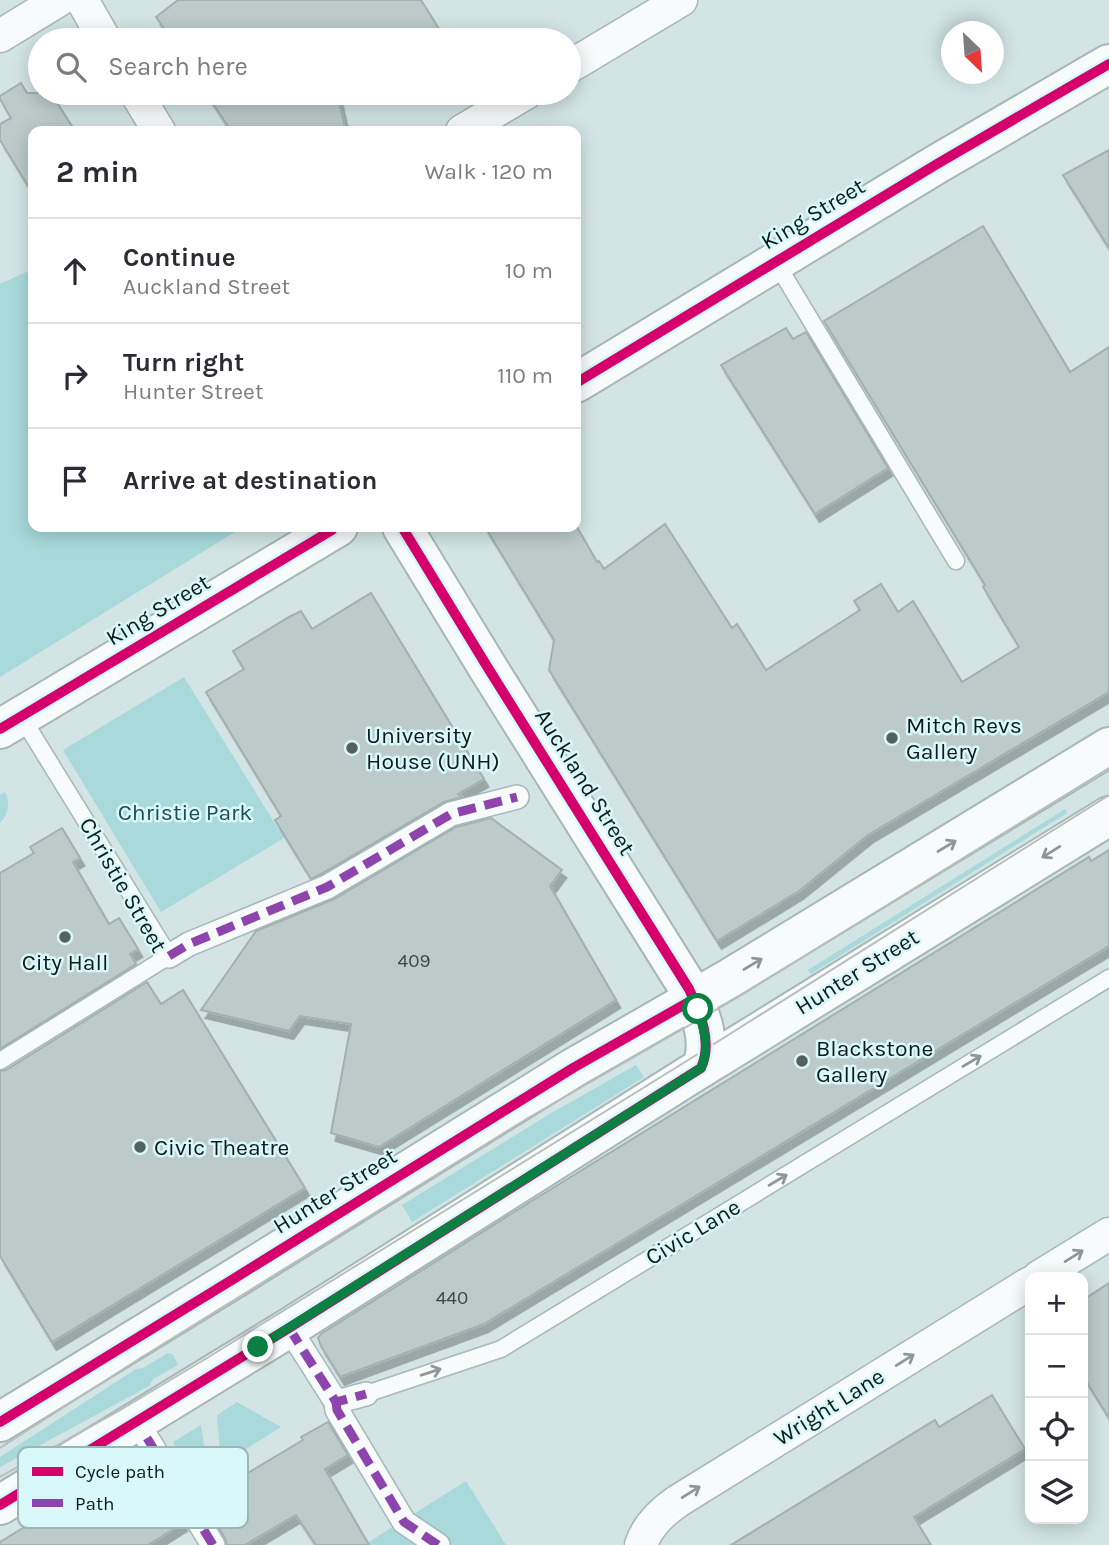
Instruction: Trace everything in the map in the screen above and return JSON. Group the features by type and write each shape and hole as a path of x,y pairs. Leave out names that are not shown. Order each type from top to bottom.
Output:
{"main road":[{"name":"King Street","path":"581,380 775,261 1109,64"},
{"name":"King Street","path":"1074,85 1109,70"},
{"name":"King Street","path":"10,723 330,532"},
{"name":"Auckland Street","path":"405,532 694,999 706,1042 701,1068"},
{"name":"Hunter Street","path":"0,1422 573,1068 694,999 1109,747"},
{"name":"Hunter Street","path":"95,1447 1109,816"},
{"name":"Hunter Street","path":"0,1505 18,1494"}],"street":[{"path":"0,36 59,0"},
{"path":"82,0 98,28"},
{"path":"581,60 681,0"},
{"path":"143,105 156,126"},
{"path":"470,126 506,105"},
{"path":"169,956 189,944 327,887 451,814 517,797"},
{"path":"1047,1272 1109,1234"},
{"name":"Wright Lane","path":"641,1545 654,1521 678,1501 1025,1286"},
{"path":"289,1328 336,1402 337,1410 404,1522 438,1545"},
{"name":"Civic Lane","path":"336,1402 366,1394"},
{"path":"147,1438 153,1447"}],"lane":[{"path":"775,261 956,561"},
{"name":"Christie Street","path":"0,1060 169,956 10,723"},
{"name":"Civic Lane","path":"366,1394 501,1349 1109,978"}],"green space":[{"path":"28,271 28,532 235,532 0,677 0,284"},
{"name":"Christie Park","path":"184,677 284,838 161,912 63,750"},
{"path":"5,792 8,808 0,823 0,795"},
{"path":"1065,809 1067,813 811,974 808,970"},
{"path":"636,1065 644,1077 412,1222 402,1205 548,1115"},
{"path":"168,1353 172,1354 178,1364 153,1379 149,1386 37,1447 18,1447 18,1457 0,1467 0,1457 136,1369 143,1368"},
{"path":"237,1402 281,1427 248,1448 220,1447 217,1415"},
{"path":"201,1425 204,1447 176,1447 173,1442"},
{"path":"466,1481 506,1545 364,1545"}],"building":[{"path":"178,0 421,0 438,28 164,28 156,17"},
{"path":"21,83 28,93 28,105 59,105 72,126 28,126 28,186 0,140 0,124 11,118 0,96"},
{"path":"214,105 340,105 345,126 228,126"},
{"path":"1109,150 1109,248 1063,175"},
{"path":"983,226 1070,372 1109,347 1109,692 868,835 799,891 717,941 549,670 554,640 488,532 580,532 604,569 665,524 732,628 737,624 766,670 860,610 854,601 881,584 898,612 913,601 962,682 1019,647 983,587 985,585 824,321"},
{"path":"786,328 793,339 806,332 888,468 815,514 721,365"},
{"name":"University House (UNH)","path":"371,593 484,779 458,794 462,797 444,802 311,879 275,820 281,816 206,692 244,669 233,651 289,617 301,611 312,629"},
{"path":"491,818 562,870 550,886 616,1000 379,1147 331,1133 351,1024 300,1016 289,1031 201,1010 256,931 334,899 456,827"},
{"name":"City Hall","path":"62,828 80,858 73,862 109,924 119,918 138,949 130,954 136,964 0,1049 0,873 34,853 30,847"},
{"path":"1109,850 1109,946 484,1324 340,1377 321,1346 318,1338 321,1334 1089,857 1091,861"},
{"name":"Civic Theatre","path":"147,982 161,1004 183,990 305,1188 52,1342 0,1256 0,1071 6,1070"},
{"path":"1109,1283 1109,1418 1088,1384 1088,1297"},
{"path":"992,1395 1025,1449 914,1517 931,1545 731,1545 935,1420 939,1427"},
{"path":"328,1422 348,1455 325,1469 369,1545 316,1545 296,1515 245,1545 227,1545 219,1528 248,1528 248,1473 303,1440 301,1437"},
{"path":"23,1528 175,1528 148,1545 0,1545 0,1542"}],"tram line":[{"path":"0,1448 528,1118 740,996 1109,768"},
{"path":"54,1447 207,1358 1109,795"},
{"path":"0,1477 18,1467"}],"marked path":[{"path":"169,956 189,944 327,887 451,814 517,797"},
{"path":"289,1328 336,1402 366,1394"},
{"path":"336,1402 337,1410 404,1522 438,1545"},
{"path":"147,1438 153,1447"},
{"path":"203,1528 213,1545"}],"cycle path":[{"path":"581,380 937,164 1109,64"},
{"path":"0,729 329,532"},
{"path":"95,1447 701,1068 706,1048 704,1028 689,989 405,532"},
{"path":"0,1422 573,1068 694,999"},
{"path":"0,1505 18,1494"}],"place":[{"name":"Mitch Revs Gallery","path":"892,738"},
{"name":"University House (UNH)","path":"352,748"},
{"name":"City Hall","path":"65,937"},
{"name":"Blackstone Gallery","path":"802,1061"},
{"name":"Civic Theatre","path":"140,1147"}],"route":[{"path":"258,1347 701,1068 706,1042 698,1009"}]}
